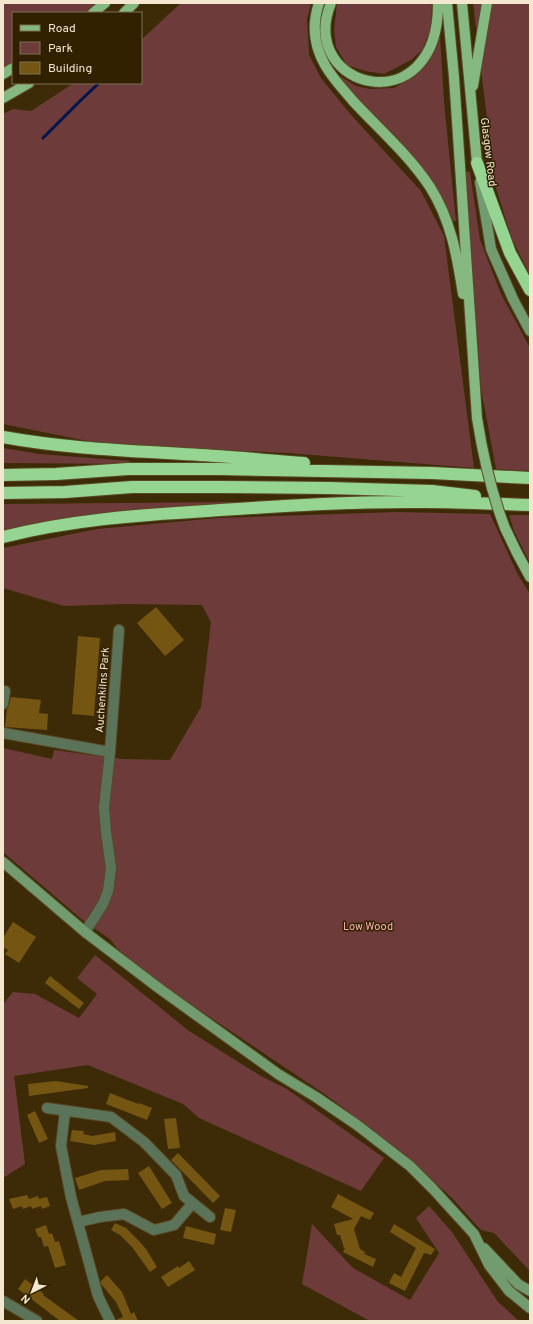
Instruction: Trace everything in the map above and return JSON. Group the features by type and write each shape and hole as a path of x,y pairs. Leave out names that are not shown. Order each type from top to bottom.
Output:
{"highway":[{"path":"477,163 510,253 530,290"},
{"path":"3,437 37,444 116,451 216,456 432,473 530,478"},
{"path":"3,475 56,474 128,469 432,473"},
{"path":"3,493 65,492 132,487 329,488 432,491 530,503"},
{"path":"3,538 74,523 134,516 216,510 330,504 410,502 530,503"}],"main road":[{"path":"94,12 105,3"},
{"path":"125,12 134,3"},
{"path":"319,3 315,23 315,36 317,46 325,65 340,86 408,158 420,173 437,199 446,217 455,248 473,355"},
{"path":"331,3 327,12 324,30 328,45 335,60 355,77 362,80 380,82 406,76 416,68 426,56 436,31 438,3"},
{"path":"447,3 454,77 477,418 486,469 499,511 516,553 530,577"},
{"name":"Glasgow Road","path":"462,3 477,163 491,248 512,299 530,331"},
{"path":"471,99 487,3"},
{"path":"3,74 12,69"},
{"path":"3,98 27,84"},
{"path":"3,862 85,932 160,990 278,1074 316,1096 357,1125 410,1166 459,1216 474,1234 489,1265 509,1291 530,1308"},
{"path":"479,1243 518,1284 530,1291"}],"street":[{"name":"Auchenkilns Park","path":"85,932 103,904 108,892 111,868 104,808 110,752 119,630"},
{"path":"3,704 5,691"},
{"name":"Auchenkilns Park","path":"3,733 110,752"},
{"path":"46,1108 111,1117 144,1142 176,1175 184,1196 210,1217"},
{"path":"65,1111 61,1146 71,1197 98,1296 110,1321"},
{"path":"78,1222 124,1214 154,1230 174,1225 192,1204"},
{"path":"3,1301 37,1321"}],"green space":[{"path":"3,3 97,3 87,12 12,12 12,66 3,70"},
{"path":"181,3 311,3 307,19 309,55 321,78 351,115 421,191 444,236 474,468 288,453 107,445 3,424 3,114 13,109 31,111 72,84 142,84 142,39"},
{"path":"337,3 432,3 431,28 422,50 411,60 384,74 365,71 347,65 336,47 334,30"},
{"path":"473,3 530,3 530,275 512,239 495,185"},
{"path":"440,35 444,102 456,221 450,221 442,202 338,80 340,76 356,86 370,89 394,88 410,79 430,60"},
{"path":"465,171 470,172 480,240 501,294 530,348 530,471 496,469 481,389"},
{"path":"3,448 40,454 130,461 130,464 3,463"},
{"path":"236,502 235,505 3,533 3,504"},
{"name":"Low Wood","path":"397,512 490,514 518,575 530,594 530,1271 494,1233 481,1230 452,1198 400,1151 326,1095 156,981 117,948 110,939 85,922 3,852 3,748 52,759 54,750 122,759 170,760 201,707 211,622 202,605 126,604 64,606 3,588 3,548 97,529 218,518"},
{"path":"509,515 530,515 530,563 514,531"},
{"path":"95,955 189,1031 261,1076 287,1089 384,1158 361,1191 199,1118 183,1104 88,1065 14,1076 25,1164 3,1178 3,1004 13,992 35,994 79,1018 97,994 77,978"},
{"path":"429,1206 452,1232 498,1302 519,1321 370,1321 302,1284 312,1224 353,1268 410,1300 439,1253 416,1218"}],"building":[{"path":"156,607 184,640 165,656 137,623"},
{"path":"78,636 100,638 94,716 72,714"},
{"path":"11,697 41,700 39,713 48,714 47,730 5,727 7,709"},
{"path":"13,922 36,937 19,963 5,954 8,950 3,947 3,938"},
{"path":"50,976 84,1003 79,1009 45,983"},
{"path":"56,1081 88,1086 88,1088 29,1096 28,1084"},
{"path":"110,1093 152,1108 147,1120 106,1104"},
{"path":"35,1111 48,1139 39,1143 27,1115"},
{"path":"176,1118 180,1148 168,1149 164,1119"},
{"path":"72,1130 84,1131 83,1134 92,1136 115,1132 116,1141 94,1145 70,1141"},
{"path":"178,1153 220,1196 213,1203 171,1160"},
{"path":"149,1166 172,1203 162,1209 138,1173"},
{"path":"128,1169 129,1180 105,1181 79,1190 75,1178 101,1170"},
{"path":"338,1194 374,1213 370,1220 361,1216 354,1229 360,1249 365,1252 364,1254 376,1259 373,1267 343,1252 345,1248 340,1235 337,1235 334,1224 353,1219 331,1207"},
{"path":"27,1195 29,1199 38,1196 39,1199 47,1197 50,1206 42,1209 41,1206 32,1209 31,1206 23,1209 22,1206 13,1209 9,1199"},
{"path":"225,1208 236,1210 231,1232 220,1230"},
{"path":"115,1223 126,1228 139,1241 146,1249 157,1267 150,1272 132,1247 120,1235 111,1230"},
{"path":"394,1224 435,1249 431,1255 424,1253 405,1291 389,1283 394,1273 401,1277 416,1248 390,1232"},
{"path":"46,1225 49,1234 52,1233 55,1242 59,1241 66,1265 55,1268 48,1246 44,1247 41,1237 38,1237 35,1229"},
{"path":"186,1226 216,1234 214,1245 183,1238"},
{"path":"189,1261 195,1270 168,1287 161,1277"},
{"path":"107,1275 122,1292 131,1314 134,1312 138,1321 116,1321 123,1317 116,1302 101,1284 101,1281"},
{"path":"25,1279 44,1294 43,1295 79,1321 60,1321 18,1289"}],"waterway":[{"path":"43,138 98,84"}]}
